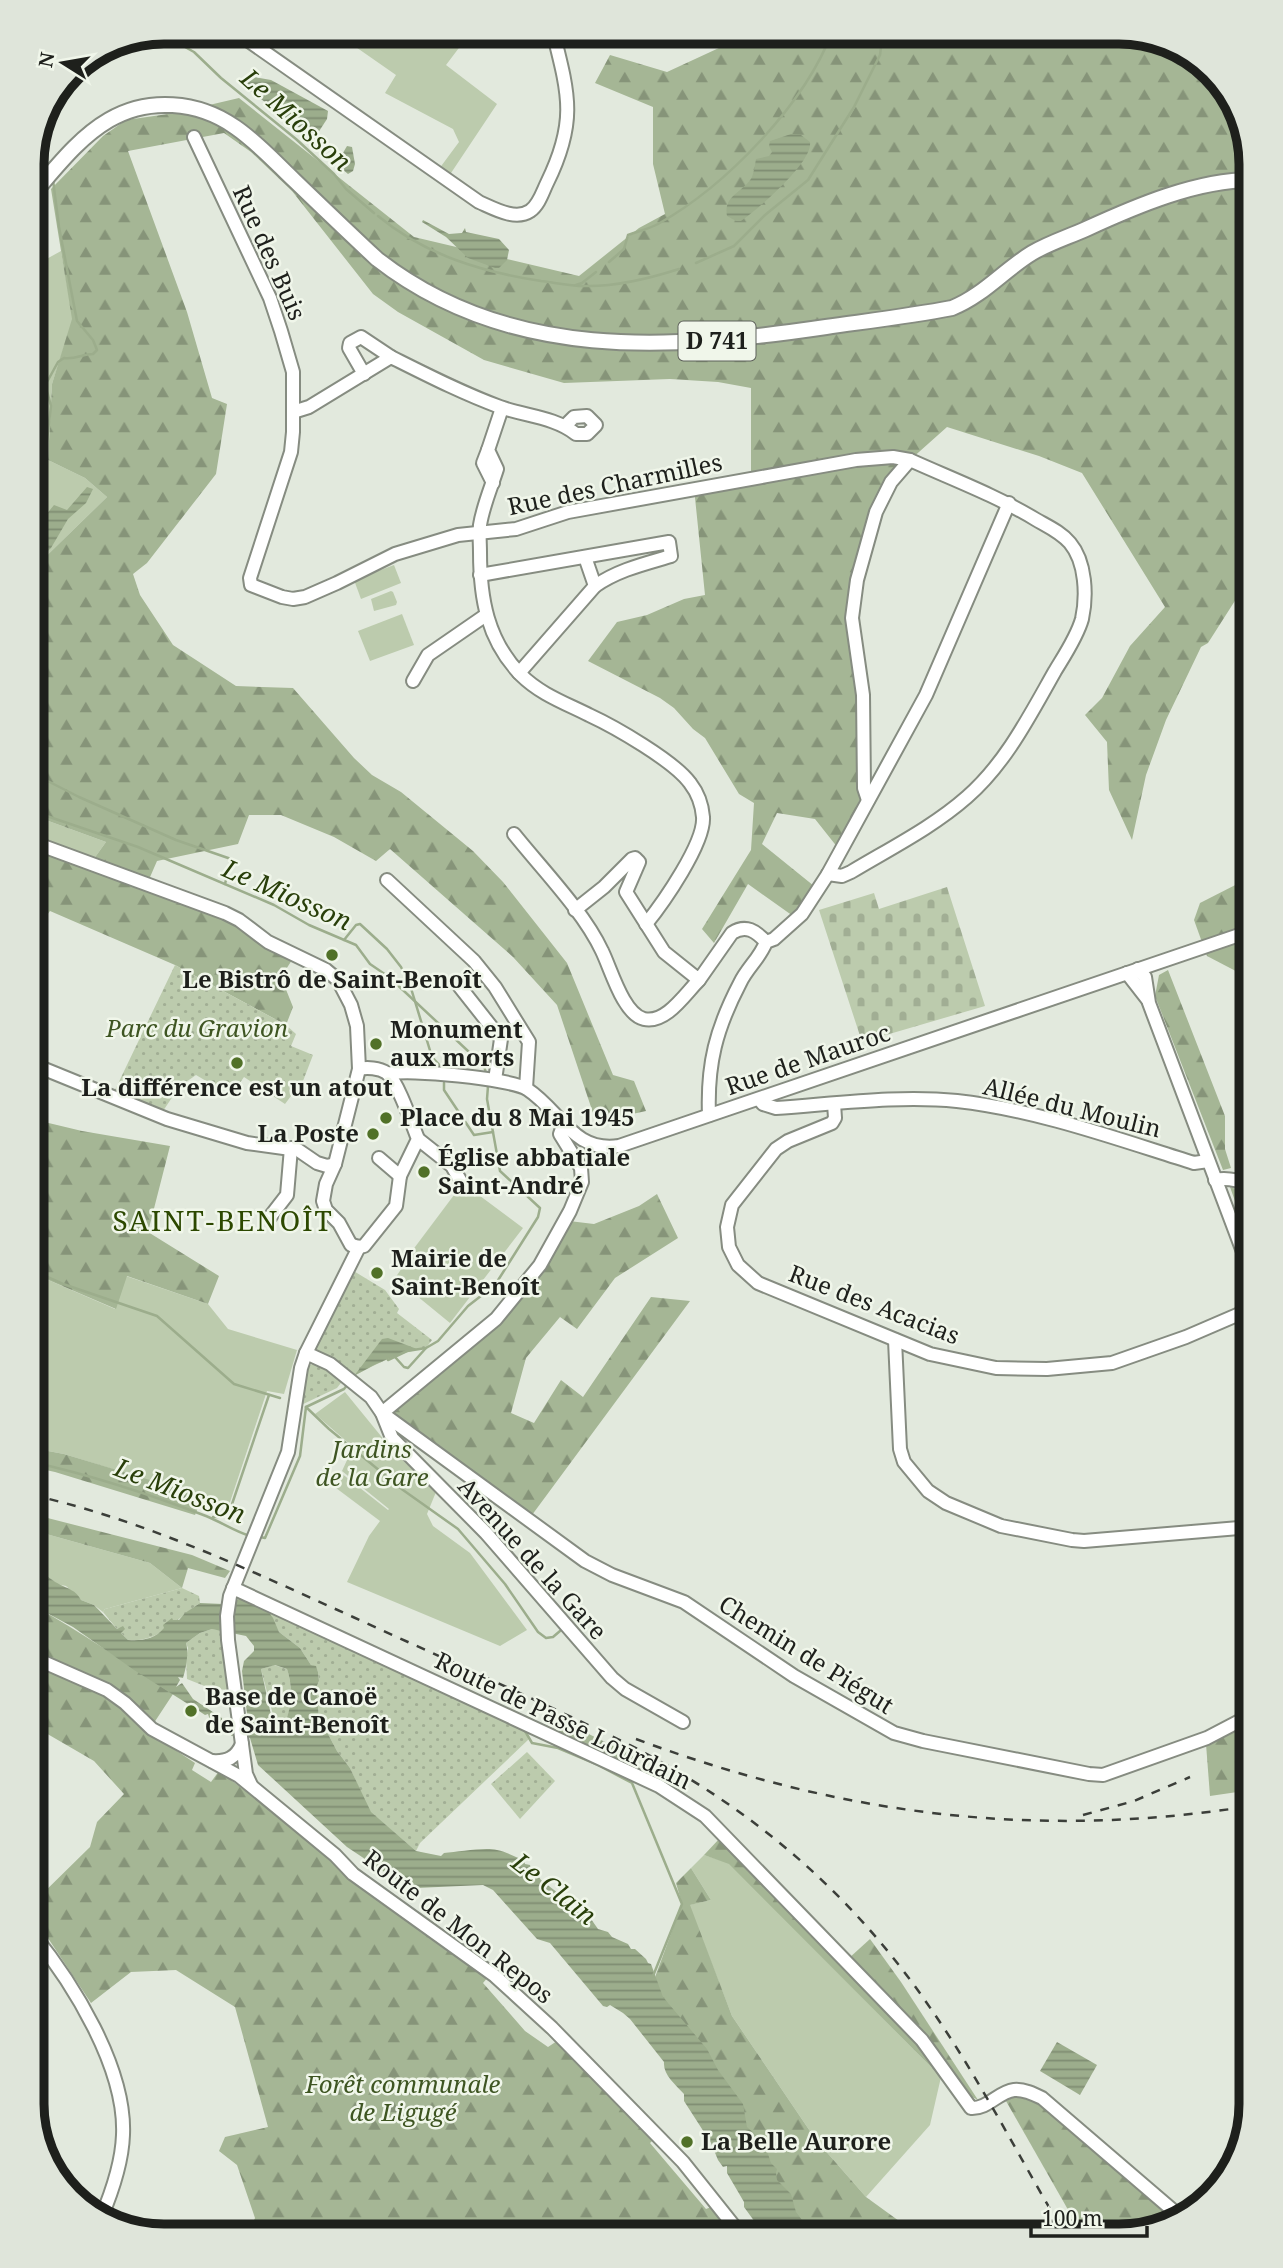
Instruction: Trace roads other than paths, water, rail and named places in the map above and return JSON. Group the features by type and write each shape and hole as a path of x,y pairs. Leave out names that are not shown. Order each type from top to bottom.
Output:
{"main road":[{"name":"D 741","path":"44,182 89,136 119,115 165,104 193,108 222,119 250,138 377,259 411,283 457,306 511,326 568,339 698,342 745,339 952,308 984,291 1030,254 1101,221 1200,186 1239,180"}],"street":[{"path":"253,44 479,202 504,213 522,214 536,205 552,172 567,126 566,83 555,44"},
{"name":"Rue des Buis","path":"194,137 271,298 293,372 291,452 250,579 251,585 293,599 337,583"},
{"path":"364,374 349,348 350,343 361,337 391,356 454,388 502,408 565,426"},
{"path":"293,412 309,407 391,356"},
{"path":"502,408 488,450 497,469 483,512 480,532 481,593 486,615 498,643 519,673 543,692 616,729 671,765 691,784 699,797 703,819 700,838 664,902 646,924"},
{"name":"Rue des Charmilles","path":"337,583 413,547 458,535 516,528 568,512 856,460 893,457 910,460"},
{"path":"828,874 842,876 852,872 945,815 969,795 993,770 1024,726 1081,622 1084,602 1083,576 1078,557 1062,535 1009,503 910,460 891,482 876,512 857,580 852,618 863,695 864,789 868,800"},
{"path":"709,1115 709,1076 715,1041 739,985 761,955 766,942 774,939 802,915 828,874 926,695 1009,503"},
{"path":"480,575 669,541 671,556 632,567 595,586 519,673"},
{"path":"585,557 595,586"},
{"path":"413,681 428,655 486,615"},
{"path":"514,834 601,947 627,1006 638,1017 646,1020 660,1017 677,1003 699,980 737,929 746,928 757,932 766,942"},
{"path":"44,846 239,920 268,942 327,970 338,980 351,1005 357,1030 359,1069 323,1201 326,1210 355,1246"},
{"path":"575,910 604,887 632,859 638,859 626,892"},
{"path":"387,880 474,961 495,987 529,1042 526,1088"},
{"path":"604,887 626,892 664,952 699,980"},
{"name":"Rue de Mauroc","path":"359,1069 378,1069 388,1074 398,1071 495,1080 526,1088 588,1144 608,1148 1239,935"},
{"path":"1148,988 1150,978 1166,960"},
{"path":"1132,971 1145,977 1149,1003"},
{"path":"1132,971 1149,1003 1239,1242"},
{"path":"460,987 501,1039 495,1080"},
{"path":"44,1069 167,1119 247,1143 291,1148 306,1154 317,1163 327,1166 335,1164"},
{"path":"388,1074 403,1099 418,1139 452,1166 464,1187"},
{"name":"Allée du Moulin","path":"759,1099 763,1104 776,1108 904,1100 957,1101 1034,1116 1194,1163 1208,1161"},
{"name":"Rue des Acacias","path":"834,1104 835,1118 832,1123 788,1141 776,1149 732,1205 727,1227 729,1247 738,1265 758,1283 930,1354 996,1368 1047,1369 1112,1363 1186,1337 1239,1314"},
{"path":"382,1413 496,1320 540,1265 570,1211 582,1182 581,1168 560,1134 564,1123"},
{"path":"355,1246 364,1246 396,1206 401,1176 418,1139"},
{"path":"270,1217 287,1195 291,1148"},
{"path":"379,1158 401,1176"},
{"path":"317,1163 326,1184"},
{"path":"1215,1180 1226,1177 1239,1180"},
{"path":"251,1786 246,1774 228,1640 232,1592 288,1452 301,1368 306,1353 339,1286 355,1246"},
{"path":"895,1340 900,1449 904,1462 928,1491 946,1503 1000,1526 1072,1540 1239,1528"},
{"name":"Avenue de la Gare","path":"306,1353 330,1364 371,1397 382,1413 392,1438 485,1533 612,1678 625,1689 683,1723"},
{"name":"Chemin de Piégut","path":"382,1413 585,1561 612,1575 684,1602 794,1676 894,1733 974,1752 1089,1774 1103,1774 1207,1738 1239,1721"},
{"name":"Route de Passe Lourdain","path":"232,1592 659,1786 686,1803 705,1816 922,2040 971,2108 977,2108 1017,2089 1042,2098 1120,2163 1169,2213"},
{"name":"Route de Mon Repos","path":"44,1663 116,1696 152,1729 230,1770 335,1854 354,1874 495,1976 552,2028 683,2162 732,2224"},
{"path":"212,1761 228,1760 239,1752 242,1744"},
{"path":"230,1770 240,1759 242,1744"},
{"path":"44,1948 89,2018 120,2095 123,2136 115,2182 105,2209"}],"water":[{"path":"254,77 271,80 328,111 327,119 314,139 245,87"},
{"path":"791,134 801,135 810,142 809,151 794,173 741,221 727,216 728,203 752,177 756,159 769,156 772,152 770,141"},
{"path":"347,146 352,147 355,164 353,171 348,174 342,169 340,158"},
{"path":"423,220 449,234 462,233 465,228 466,232 499,239 509,250 507,260 499,268 495,268 468,258 446,237 422,222"},
{"path":"87,487 93,489 86,503 68,519 51,548 44,555 44,517 54,505 67,510"},
{"path":"388,1338 417,1349 385,1360 354,1376 382,1339"},
{"path":"44,1573 74,1592 81,1600 94,1605 117,1629 123,1626 125,1629 121,1633 128,1640 152,1637 172,1618 179,1620 200,1603 223,1604 239,1599 264,1606 279,1632 300,1648 311,1665 316,1666 319,1681 316,1688 319,1717 337,1751 350,1768 371,1812 416,1851 441,1856 444,1853 492,1849 524,1860 525,1864 530,1865 532,1872 535,1871 569,1906 591,1919 598,1929 628,1944 651,1964 663,1997 707,2049 718,2070 743,2104 747,2127 756,2135 777,2169 777,2180 791,2194 796,2212 805,2224 756,2224 744,2207 744,2202 727,2173 727,2166 723,2167 718,2160 711,2143 684,2101 684,2094 668,2075 664,2062 630,2019 610,2005 603,2006 550,1943 537,1939 493,1890 483,1885 416,1888 395,1879 347,1847 258,1765 250,1738 238,1734 232,1736 210,1720 208,1714 205,1715 134,1670 73,1627 44,1611","holes":["212,1629 246,1636 254,1646 254,1651 244,1661 242,1671 249,1731 236,1729 222,1720 193,1699 182,1683 176,1687 180,1680 178,1677 183,1678 185,1670 186,1643 200,1633","275,1665 287,1669 291,1685 289,1711 278,1734 261,1669"]},
{"path":"1057,2042 1097,2065 1080,2095 1040,2071"}],"waterway":[{"name":"Le Miosson","path":"180,44 194,52 221,78 296,139 374,213"},
{"path":"609,262 624,249 628,235 655,226 684,208 736,166 783,114 803,87 827,44"},
{"name":"Le Miosson","path":"696,263 734,246 765,215 808,180 854,107 880,55 881,44"},
{"name":"Le Miosson","path":"44,156 48,167"},
{"name":"Le Miosson","path":"44,464 51,406 47,382 58,362 64,358 93,354 97,350 93,340 77,321 53,180"},
{"name":"Le Miosson","path":"378,216 415,241 455,260 519,277 571,285 600,286 635,281 679,269"},
{"path":"576,285 596,272"},
{"path":"44,779 176,840 231,859 225,884"},
{"name":"Le Miosson","path":"44,815 138,847 274,905 309,925 356,945 370,964 389,977 484,1066 486,1073"},
{"path":"344,940 356,925 360,924 387,949 401,967 410,985 432,1057 444,1070"},
{"path":"444,1083 444,1090 474,1135 493,1132"},
{"name":"Le Miosson","path":"388,1360 407,1351 426,1348 438,1341 468,1306 495,1285 538,1217 540,1208 500,1171 487,1099 488,1086"},
{"path":"44,1275 157,1316 234,1384 280,1398"},
{"path":"395,1357 408,1368 426,1348"},
{"name":"Le Miosson","path":"306,1407 344,1389 348,1384"},
{"path":"213,1517 221,1517 230,1510 269,1395"},
{"path":"306,1407 403,1490 458,1529 505,1584 538,1632 546,1638 553,1637 560,1631"},
{"name":"Le Miosson","path":"260,1537 265,1538 300,1456 306,1407"},
{"name":"Le Miosson","path":"44,1465 141,1493 206,1516 250,1536"},
{"path":"511,1724 525,1731 532,1743 558,1748 632,1783 682,1904 653,1976"}],"railway":[{"path":"44,1498 155,1532 275,1582 628,1744 717,1796 796,1857 833,1891 900,1967 967,2064 1059,2224"},
{"path":"636,1739 712,1765 788,1786 864,1803 939,1814 1016,1820 1093,1821 1171,1816 1239,1808"},
{"path":"1083,1815 1134,1801 1190,1777"}],"place":[{"name":"Le Bistrô de Saint-Benoît","path":"332,955"},
{"name":"Monument aux morts","path":"376,1044"},
{"name":"La différence est un atout","path":"237,1063"},
{"name":"Place du 8 Mai 1945","path":"386,1118"},
{"name":"La Poste","path":"373,1134"},
{"name":"Église abbatiale Saint-André","path":"424,1172"},
{"name":"Mairie de Saint-Benoît","path":"377,1273"},
{"name":"Base de Canoë de Saint-Benoît","path":"191,1711"},
{"name":"La Belle Aurore","path":"687,2142"}],"district":[{"name":"SAINT-BENOÎT","path":"223,1221"}],"park label":[{"name":"Parc du Gravion","path":"197,1029"},
{"name":"Jardins de la Gare","path":"372,1464"},
{"name":"Forêt communale de Ligugé","path":"403,2099"}],"water label":[{"name":"Le Clain","path":"554,1889"}]}
